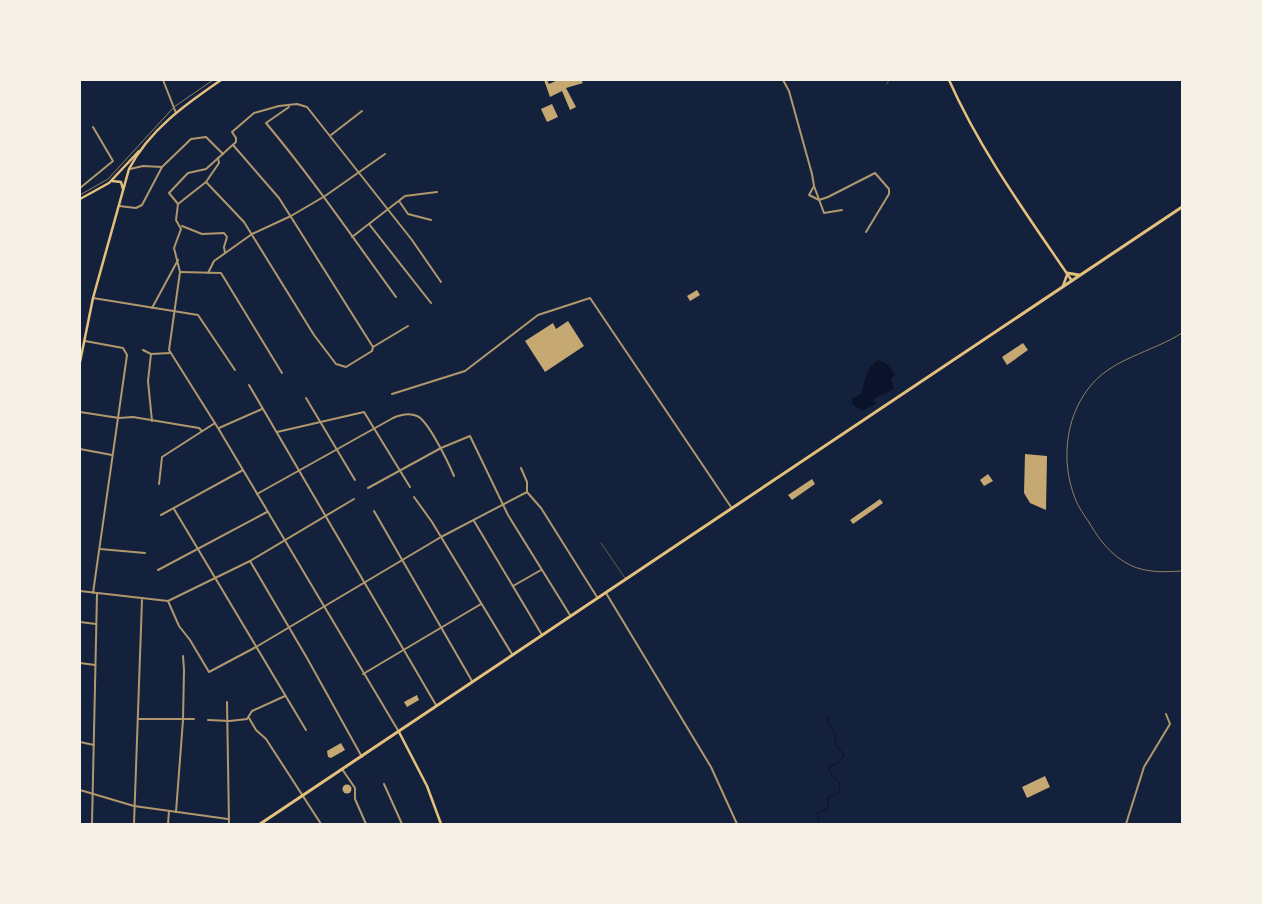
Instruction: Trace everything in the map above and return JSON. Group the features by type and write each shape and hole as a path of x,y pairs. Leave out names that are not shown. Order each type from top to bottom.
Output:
{"highway":[{"path":"260,824 1182,208"},
{"path":"1067,273 1075,276 1082,274"}],"main road":[{"path":"80,199 98,191 176,113 221,80"},
{"path":"949,80 980,141 1072,281"},
{"path":"80,362 93,298 118,206 130,169 139,151"},
{"path":"108,182 117,180 121,182 123,190"},
{"path":"1062,288 1067,273"},
{"path":"399,732 427,786 441,824"}],"street":[{"path":"162,80 176,113"},
{"path":"783,80 789,91 819,200 826,214 842,210"},
{"path":"396,297 325,196 266,123 291,106 297,104 311,110 388,209 440,282"},
{"path":"178,204 169,193 171,188 188,173 206,169 233,145 237,140 232,132 252,114 279,106 291,106"},
{"path":"332,135 362,111"},
{"path":"80,188 87,185 113,161 94,127"},
{"path":"118,206 136,208 142,205 162,167 191,139 197,137 209,138 223,154"},
{"path":"233,145 279,198 373,347"},
{"path":"208,272 214,261 252,234 291,216 325,196 385,154"},
{"path":"218,158 219,163 206,182 178,204 176,220 181,226 202,234 224,233 227,237 224,247 225,253"},
{"path":"130,169 143,166 162,167"},
{"path":"814,186 809,195 819,200 828,198 875,173 889,189 889,194 866,232"},
{"path":"206,182 244,222 314,335 331,360 340,367 346,367 362,360 372,351 373,347 408,326"},
{"path":"352,237 406,196 437,192"},
{"path":"399,201 408,214 431,220"},
{"path":"369,224 431,303"},
{"path":"181,226 174,248 180,272 169,342 170,353 215,423 399,732"},
{"path":"152,308 178,260"},
{"path":"180,272 220,272 282,373"},
{"path":"93,298 198,315 235,370"},
{"path":"392,394 468,370 538,315 590,298 733,509"},
{"path":"84,341 124,348 127,355 93,593"},
{"path":"143,350 151,354 170,353"},
{"path":"151,354 148,380 152,421"},
{"path":"249,385 405,649 437,707"},
{"path":"306,398 355,480"},
{"path":"218,428 262,408"},
{"path":"80,412 119,418 133,417 199,428 202,431"},
{"path":"276,432 321,424 364,412 410,487"},
{"path":"257,494 374,428 403,415 415,415 422,420 441,448 454,476"},
{"path":"159,484 162,456 215,423"},
{"path":"368,488 441,448 466,436 472,437 503,504 571,617"},
{"path":"80,449 113,455"},
{"path":"521,468 527,482 527,492 541,508 598,599"},
{"path":"161,515 243,470"},
{"path":"168,601 179,626 192,642 206,671 220,667 289,628 323,606 366,583 441,537 527,492"},
{"path":"414,497 441,537 513,656"},
{"path":"80,591 142,600 168,601 250,561 354,499"},
{"path":"174,509 306,730"},
{"path":"374,511 473,683"},
{"path":"158,570 267,512"},
{"path":"474,521 543,636"},
{"path":"99,549 145,553"},
{"path":"250,561 362,756"},
{"path":"514,586 541,570"},
{"path":"606,593 711,767 737,824"},
{"path":"92,824 98,594"},
{"path":"134,824 142,600"},
{"path":"363,674 481,604"},
{"path":"80,622 96,624"},
{"path":"176,812 182,720 183,656"},
{"path":"80,663 96,665"},
{"path":"249,718 252,711 285,696"},
{"path":"227,702 229,824"},
{"path":"1126,824 1144,767 1170,724 1166,714"},
{"path":"208,720 228,721 249,718"},
{"path":"249,718 256,730 266,739 321,824"},
{"path":"138,719 194,719"},
{"path":"80,742 94,745"},
{"path":"342,770 355,788 356,800 366,824"},
{"path":"384,784 402,824"},
{"path":"80,790 134,806 228,819"},
{"path":"168,824 169,812"}],"lane":[{"path":"887,84 889,80"},
{"path":"601,543 626,580"}],"water":[{"path":"878,360 886,363 895,374 891,379 894,389 875,398 874,401 877,403 862,411 852,404 852,399 862,393 868,370"}],"building":[{"path":"544,80 547,80 549,84 558,80 581,80 583,83 566,88 576,107 570,110 562,91 550,97"},
{"path":"552,104 558,117 547,122 541,109"},
{"path":"697,290 700,295 690,301 687,296"},
{"path":"568,321 584,346 545,372 525,341 553,323 556,329"},
{"path":"1023,343 1028,350 1007,365 1002,357"},
{"path":"1025,454 1047,456 1046,510 1030,503 1024,493"},
{"path":"988,474 993,481 984,486 980,480"},
{"path":"812,479 815,484 792,500 788,495"},
{"path":"880,499 883,503 853,524 850,520"},
{"path":"417,695 419,700 407,707 404,702"},
{"path":"341,743 345,750 331,758 328,757 327,751"},
{"path":"1045,776 1050,787 1027,798 1022,787"},
{"path":"347,784 352,789 347,794 342,789"}],"waterway":[{"path":"819,824 817,813 828,809 828,797 836,795 840,789 839,782 831,773 829,767 839,762 844,755 835,743 836,734 829,725 827,717"}],"tram line":[{"path":"80,195 108,179 174,107 213,80"}],"railway":[{"path":"1182,333 1120,363 1097,379 1080,401 1074,414 1070,427 1067,456 1068,470 1076,501 1107,548 1136,568 1169,572 1182,571"}]}
